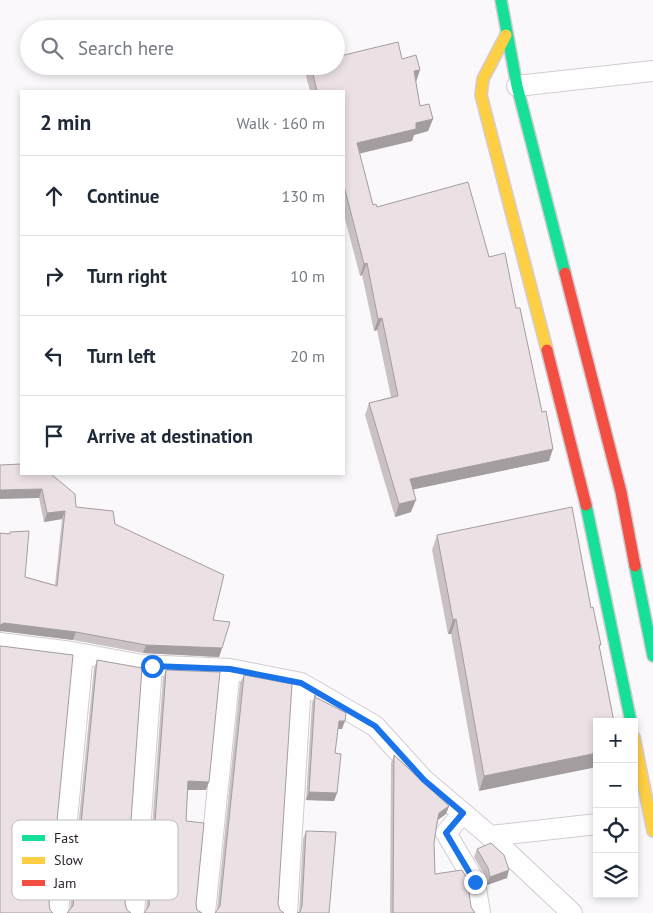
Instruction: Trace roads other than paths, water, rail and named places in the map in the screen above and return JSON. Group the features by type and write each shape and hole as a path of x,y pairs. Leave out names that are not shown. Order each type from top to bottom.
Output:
{"main road":[{"path":"501,0 517,86 621,492 653,656"},
{"path":"506,35 483,79 481,95 586,503 630,718"},
{"path":"638,763 646,820"}],"street":[{"path":"517,86 653,71"},
{"path":"0,643 83,654 152,666 230,669 301,683 375,726 424,780 490,836 572,913"},
{"path":"67,820 83,654"},
{"path":"141,820 152,666"},
{"path":"205,913 230,669"},
{"path":"287,913 301,683"},
{"path":"463,813 446,833 475,882 480,913"},
{"path":"490,836 593,824"},
{"path":"58,913 59,900"},
{"path":"134,913 135,900"}]}
